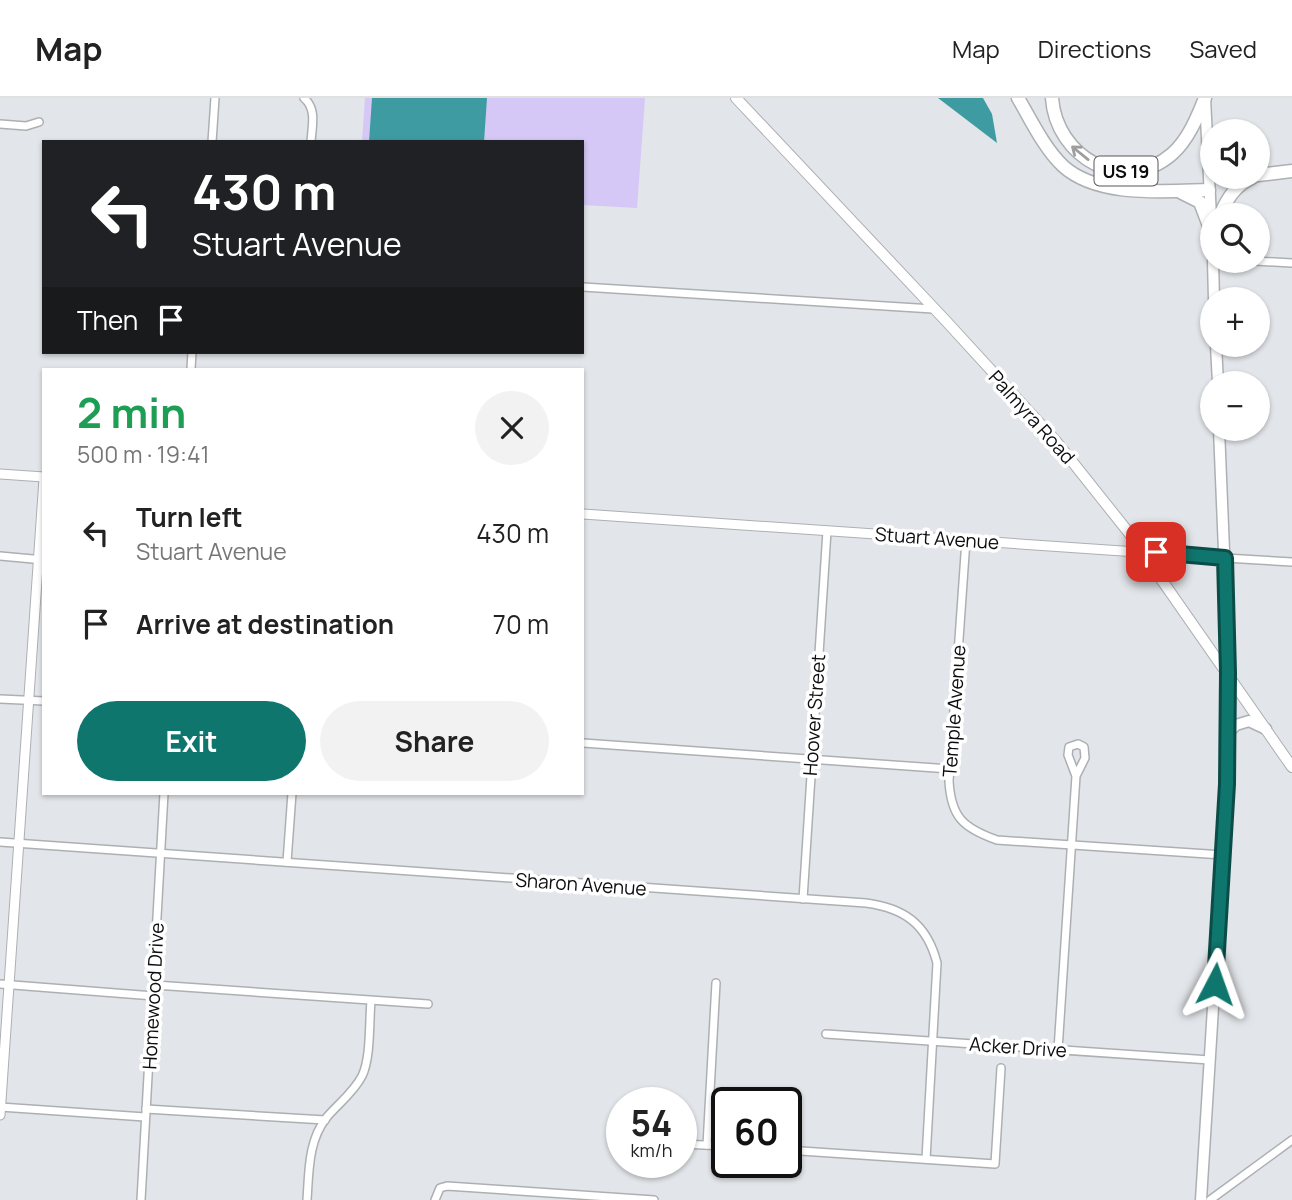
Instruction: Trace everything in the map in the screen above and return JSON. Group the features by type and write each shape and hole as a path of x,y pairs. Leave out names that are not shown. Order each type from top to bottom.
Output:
{"highway":[{"path":"1018,98 1061,164 1082,180 1105,187 1209,190"},
{"name":"US 19","path":"1052,98 1058,126 1077,153 1094,163 1122,171 1144,168 1172,154 1186,138 1205,98"},
{"path":"1270,174 1292,171"},
{"path":"1168,190 1186,194 1200,203"}],"main road":[{"name":"Palmyra Road","path":"736,98 1055,440 1142,551 1292,766"},
{"path":"1205,98 1210,203"},
{"path":"1201,1200 1223,855 1227,734 1228,673 1220,441"},
{"path":"1227,734 1236,726 1249,721 1266,729"}],"street":[{"path":"212,140 215,98"},
{"path":"304,98 310,103 312,110 311,140"},
{"path":"0,124 26,126 39,122"},
{"path":"1270,262 1292,263"},
{"path":"584,287 933,309"},
{"path":"0,474 42,478"},
{"name":"Stuart Avenue","path":"584,514 1292,562"},
{"name":"Hoover Street","path":"803,899 827,531"},
{"path":"0,1115 4,985 19,843 42,533"},
{"name":"Temple Avenue","path":"965,540 950,798 955,812 966,826 997,840 1223,855"},
{"path":"0,556 41,560"},
{"path":"0,699 42,701"},
{"path":"584,743 950,769"},
{"path":"1058,1049 1076,776"},
{"name":"Homewood Drive","path":"141,1200 164,795"},
{"path":"287,862 292,795"},
{"name":"Sharon Avenue","path":"0,842 885,906 901,912 919,926 931,943 937,963 926,1159"},
{"path":"707,1145 716,983"},
{"path":"4,985 154,996"},
{"path":"155,985 428,1004"},
{"path":"307,1200 316,1135 325,1120 363,1075 367,1058 370,1001"},
{"name":"Acker Drive","path":"826,1034 1210,1060"},
{"path":"802,1151 995,1164 1001,1068"},
{"path":"0,1107 325,1120"},
{"path":"1210,1200 1292,1140"},
{"path":"697,1145 711,1145"},
{"path":"435,1200 440,1188 447,1186 654,1200"}],"shaded area":[{"path":"365,98 645,98 637,208 584,205 584,140 362,140"}],"water":[{"path":"372,98 487,98 484,140 369,140"},
{"path":"938,98 983,98 992,114 997,143"}],"route":[{"path":"1156,552 1225,558 1227,784 1215,984"}]}
